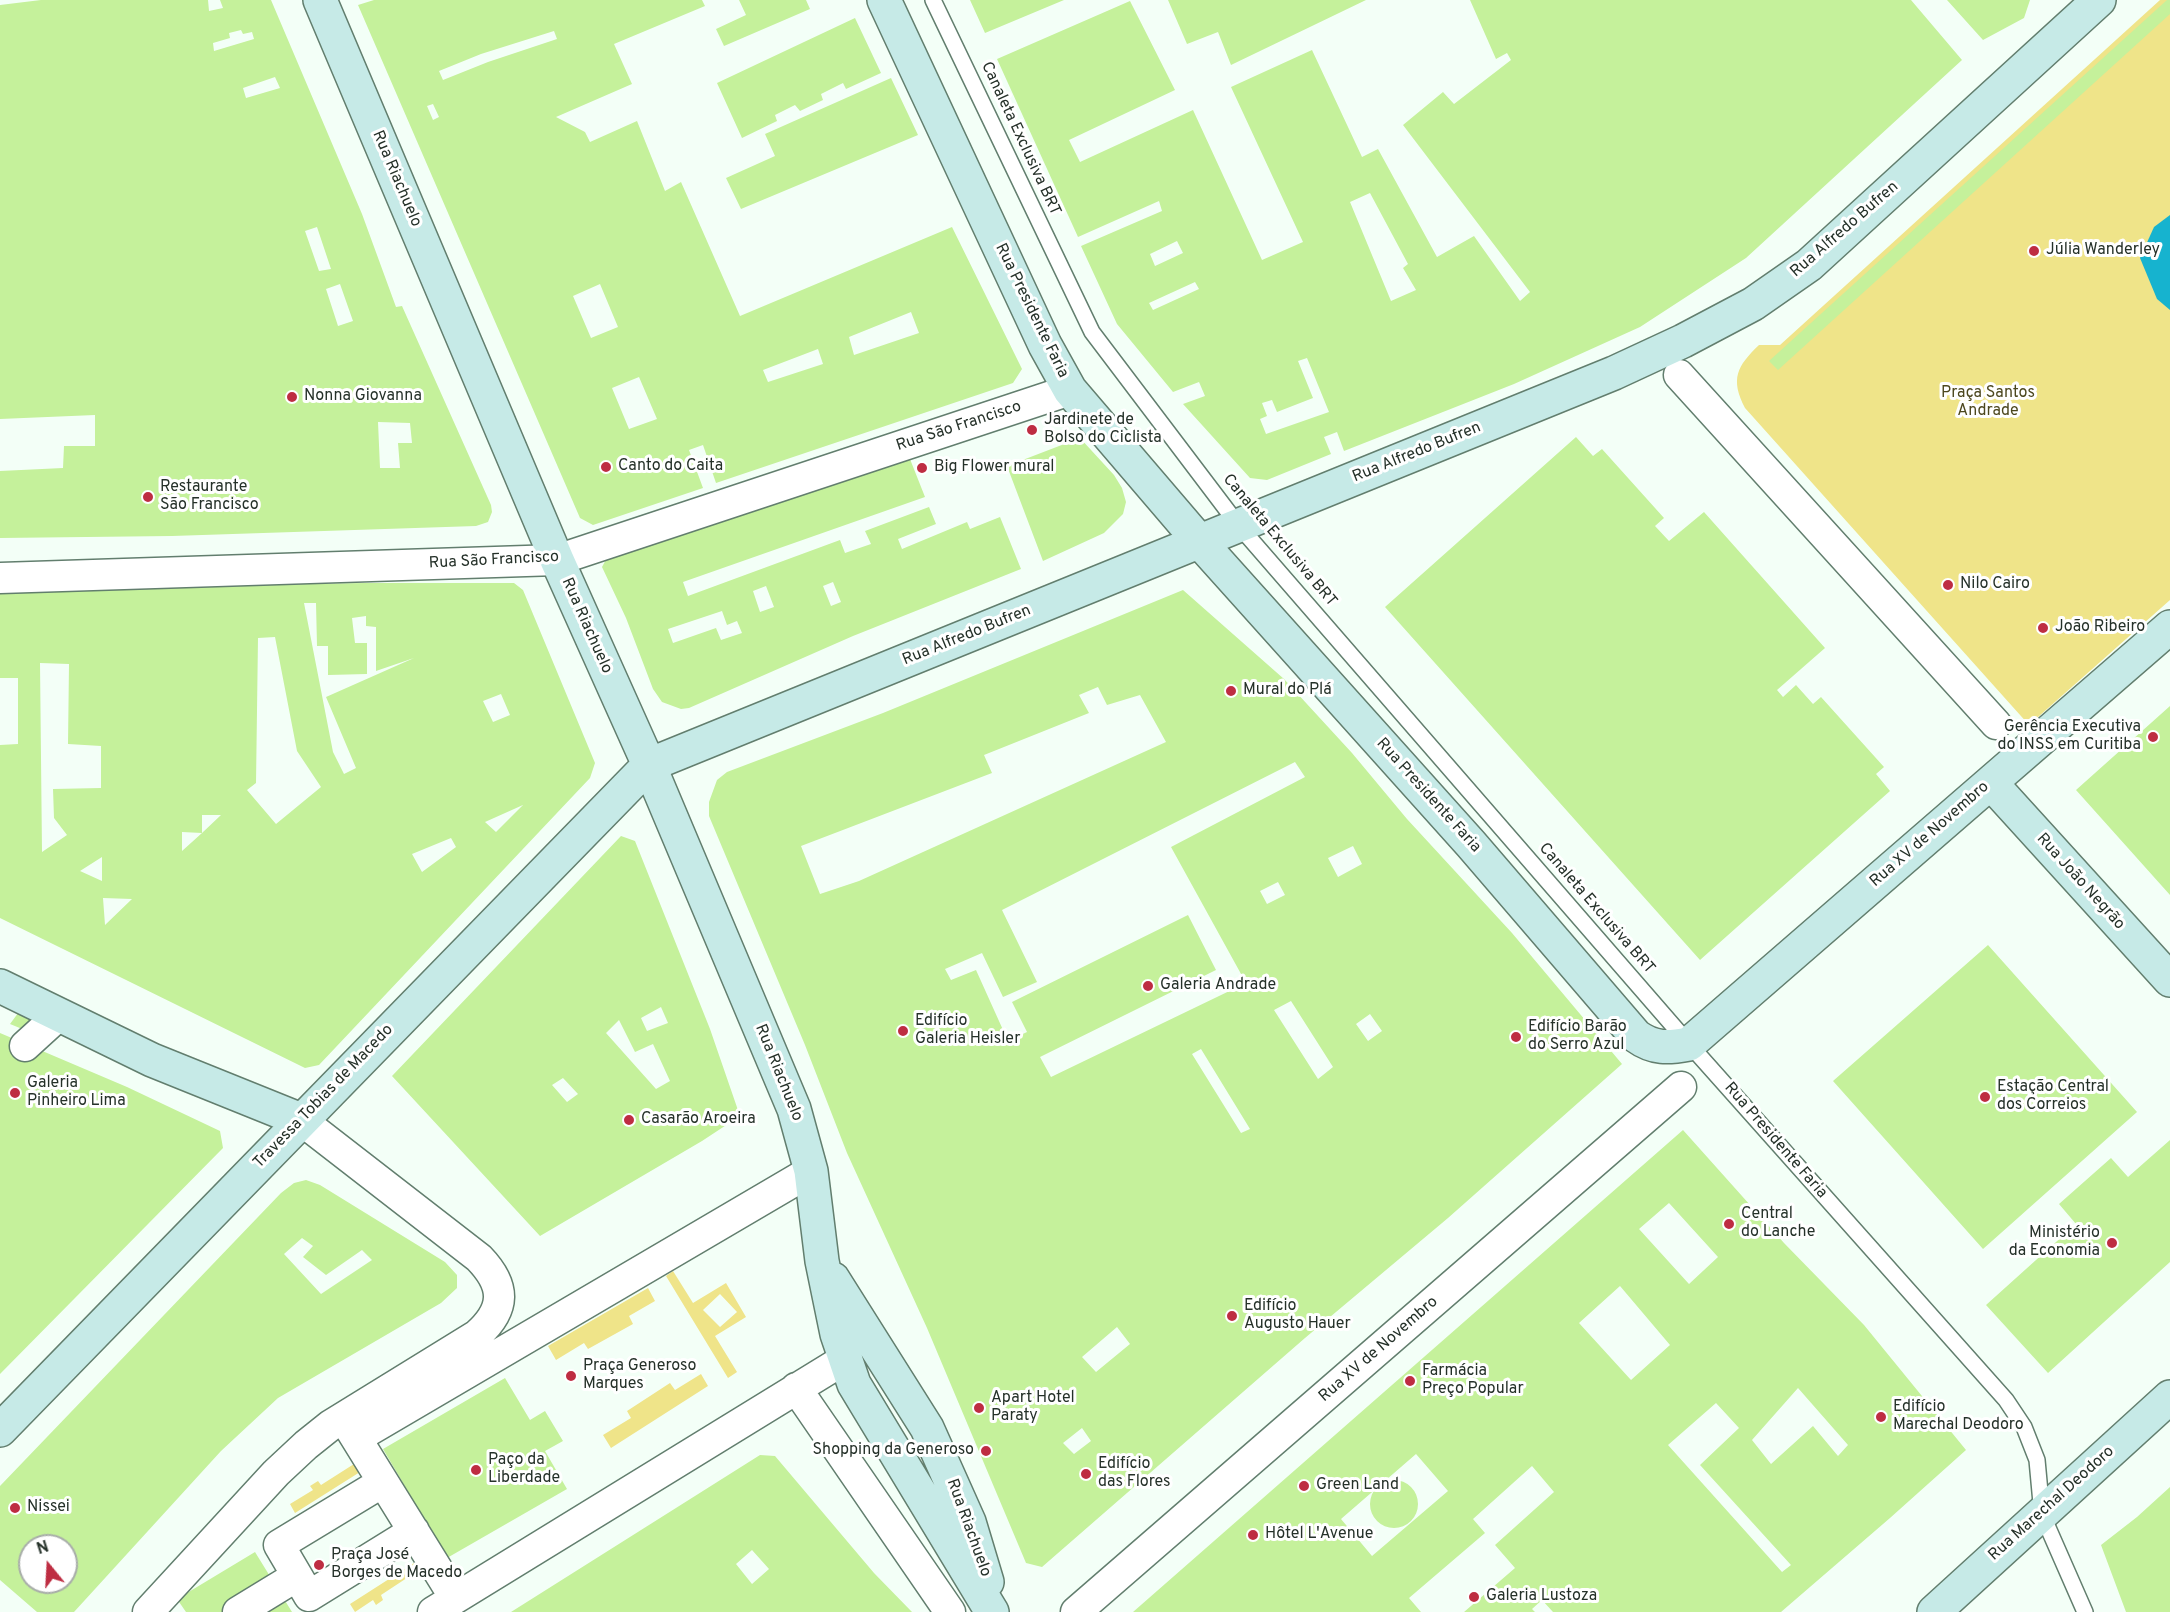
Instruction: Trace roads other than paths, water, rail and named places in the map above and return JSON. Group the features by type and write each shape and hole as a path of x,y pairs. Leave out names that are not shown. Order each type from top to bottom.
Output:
{"street":[{"name":"Rua Riachuelo","path":"320,0 557,560 649,765 794,1109 811,1171 822,1261 845,1359 867,1409 994,1612"},
{"name":"Rua Presidente Faria","path":"884,0 1045,345 1070,390 1200,542 1463,836 1636,1036 1650,1045 1669,1048 1689,1044"},
{"name":"Rua Alfredo Bufren","path":"649,765 1614,373 1683,342 1753,304 1809,265 2099,0"},
{"path":"1679,375 1996,724"},
{"name":"Rua São Francisco","path":"0,578 557,560 1070,390"},
{"name":"Rua XV de Novembro","path":"1689,1044 2170,627"},
{"name":"Travessa Tobias de Macedo","path":"0,1430 649,765"},
{"name":"Rua João Negrão","path":"1991,783 2170,980"},
{"path":"0,986 152,1060 301,1120 479,1258 497,1281 500,1299 489,1324 349,1428"},
{"path":"25,1046 59,1015"},
{"name":"Rua XV de Novembro","path":"1076,1612 1681,1088"},
{"path":"148,1612 276,1473 306,1445 349,1428 811,1171"},
{"name":"Rua Riachuelo","path":"822,1261 927,1428 969,1522 994,1612"},
{"path":"349,1428 383,1482 444,1605 845,1359"},
{"path":"796,1388 950,1612"},
{"name":"Rua Marechal Deodoro","path":"1934,1612 2170,1397"},
{"path":"383,1482 279,1545 309,1596 414,1531"},
{"path":"238,1612 297,1576"}],"lane":[{"name":"Canaleta Exclusiva BRT","path":"933,0 1092,332 1239,526 1689,1044"},
{"name":"Rua Presidente Faria","path":"1689,1044 2006,1400 2024,1427 2037,1460 2042,1514 2085,1612"}],"water":[{"path":"2170,215 2170,310 2157,299 2140,258 2154,227"}],"place":[{"name":"Júlia Wanderley","path":"2034,251"},
{"name":"Nonna Giovanna","path":"292,397"},
{"name":"Jardinete de Bolso do Ciclista","path":"1032,430"},
{"name":"Canto do Caita","path":"606,467"},
{"name":"Big Flower mural","path":"922,468"},
{"name":"Restaurante São Francisco","path":"148,497"},
{"name":"Nilo Cairo","path":"1948,585"},
{"name":"João Ribeiro","path":"2043,628"},
{"name":"Mural do Plá","path":"1231,691"},
{"name":"Gerência Executiva do INSS em Curitiba","path":"2153,737"},
{"name":"Galeria Andrade","path":"1148,986"},
{"name":"Edifício Galeria Heisler","path":"903,1031"},
{"name":"Edifício Barão do Serro Azul","path":"1516,1037"},
{"name":"Galeria Pinheiro Lima","path":"15,1093"},
{"name":"Estação Central dos Correios","path":"1985,1097"},
{"name":"Casarão Aroeira","path":"629,1120"},
{"name":"Central do Lanche","path":"1729,1224"},
{"name":"Ministério da Economia","path":"2112,1243"},
{"name":"Edifício Augusto Hauer","path":"1232,1316"},
{"name":"Praça Generoso Marques","path":"571,1376"},
{"name":"Farmácia Preço Popular","path":"1410,1381"},
{"name":"Apart Hotel Paraty","path":"979,1408"},
{"name":"Edifício Marechal Deodoro","path":"1881,1417"},
{"name":"Shopping da Generoso","path":"986,1451"},
{"name":"Paço da Liberdade","path":"476,1470"},
{"name":"Edifício das Flores","path":"1086,1474"},
{"name":"Green Land","path":"1304,1486"},
{"name":"Nissei","path":"15,1508"},
{"name":"Hôtel L'Avenue","path":"1253,1535"},
{"name":"Praça José Borges de Macedo","path":"319,1565"},
{"name":"Galeria Lustoza","path":"1474,1597"}],"park label":[{"name":"Praça Santos Andrade","path":"1988,403"}]}
